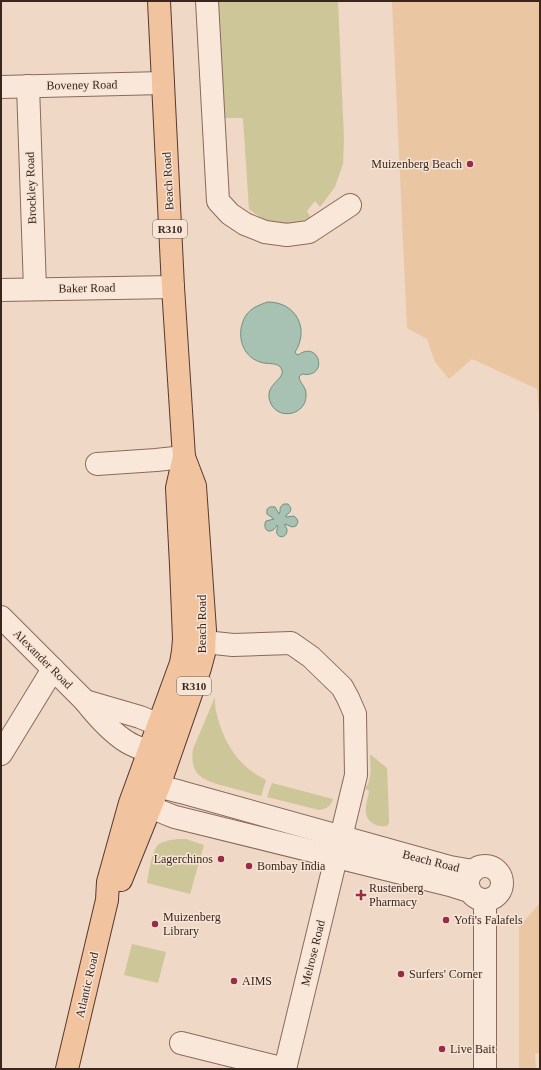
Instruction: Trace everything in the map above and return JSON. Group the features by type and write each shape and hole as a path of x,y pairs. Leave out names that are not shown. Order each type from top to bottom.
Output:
{"main road":[{"name":"Beach Road","path":"107,900 108,882 140,795 159,755 168,729 181,663 194,640 205,630 195,486 184,457 173,286 159,1"},
{"name":"Beach Road","path":"159,755 159,786"},
{"name":"Atlantic Road","path":"67,1069 107,900"}],"street":[{"path":"207,1 218,201 230,214 245,224 265,232 287,235 309,232 350,205"},
{"name":"Boveney Road","path":"1,87 163,83"},
{"name":"Brockley Road","path":"28,86 35,289"},
{"name":"Baker Road","path":"1,290 173,286"},
{"path":"97,464 184,457"},
{"name":"Alexander Road","path":"1,617 114,731 127,742 159,755"},
{"name":"Melrose Road","path":"194,640 233,644 291,643 311,657 342,687 355,714 356,775 285,1069"},
{"path":"1,754 53,669"},
{"name":"Alexander Road","path":"85,701 140,717 168,729"},
{"name":"Beach Road","path":"339,846 249,811 159,786 140,795 167,814 175,817 244,833 339,846 450,866 476,888 485,1069"},
{"path":"244,833 249,811"},
{"path":"181,1043 285,1069"}],"shaded area":[{"path":"212,1 338,1 344,139 343,164 335,187 320,207 315,201 307,211 312,220 288,226 265,221 249,209 243,118 218,118"},
{"path":"268,302 278,303 286,307 298,318 301,334 295,352 296,354 298,355 306,351 312,352 316,355 318,360 316,371 310,374 302,374 299,377 306,393 305,402 302,407 292,413 286,414 275,409 271,404 269,397 271,388 282,374 280,367 276,364 263,363 254,359 248,355 242,343 241,330 245,317 252,309"},
{"path":"284,504 288,504 291,508 286,517 294,516 298,522 296,526 292,527 285,524 287,533 281,537 277,534 277,525 274,530 269,531 266,529 265,525 266,521 274,519 267,514 268,508 275,507 279,514 280,507"},
{"path":"215,697 219,723 229,746 244,765 266,780 261,796 206,780 196,772 192,758 193,749"},
{"path":"370,754 387,768 389,823 387,826 378,826 371,822 366,812 369,792 365,789 368,785 370,776"},
{"path":"272,783 333,799 328,807 319,810 267,797"},
{"path":"186,839 204,845 190,894 147,883 151,862 156,847 168,840"},
{"path":"132,944 166,952 158,983 124,975"}],"sand":[{"name":"Muizenberg Beach","path":"392,1 540,1 540,425 537,389 472,359 449,379 435,362 427,339 407,328"},
{"path":"540,903 540,1053 535,1054 536,1069 519,1069 519,927"}],"place":[{"name":"Muizenberg Beach","path":"470,164"},
{"name":"Lagerchinos","path":"221,859"},
{"name":"Bombay India","path":"249,866"},
{"name":"Rustenberg Pharmacy","path":"361,895"},
{"name":"Yofi's Falafels","path":"446,920"},
{"name":"Muizenberg Library","path":"155,924"},
{"name":"Surfers' Corner","path":"401,974"},
{"name":"AIMS","path":"234,981"},
{"name":"Live Bait","path":"442,1049"}]}
